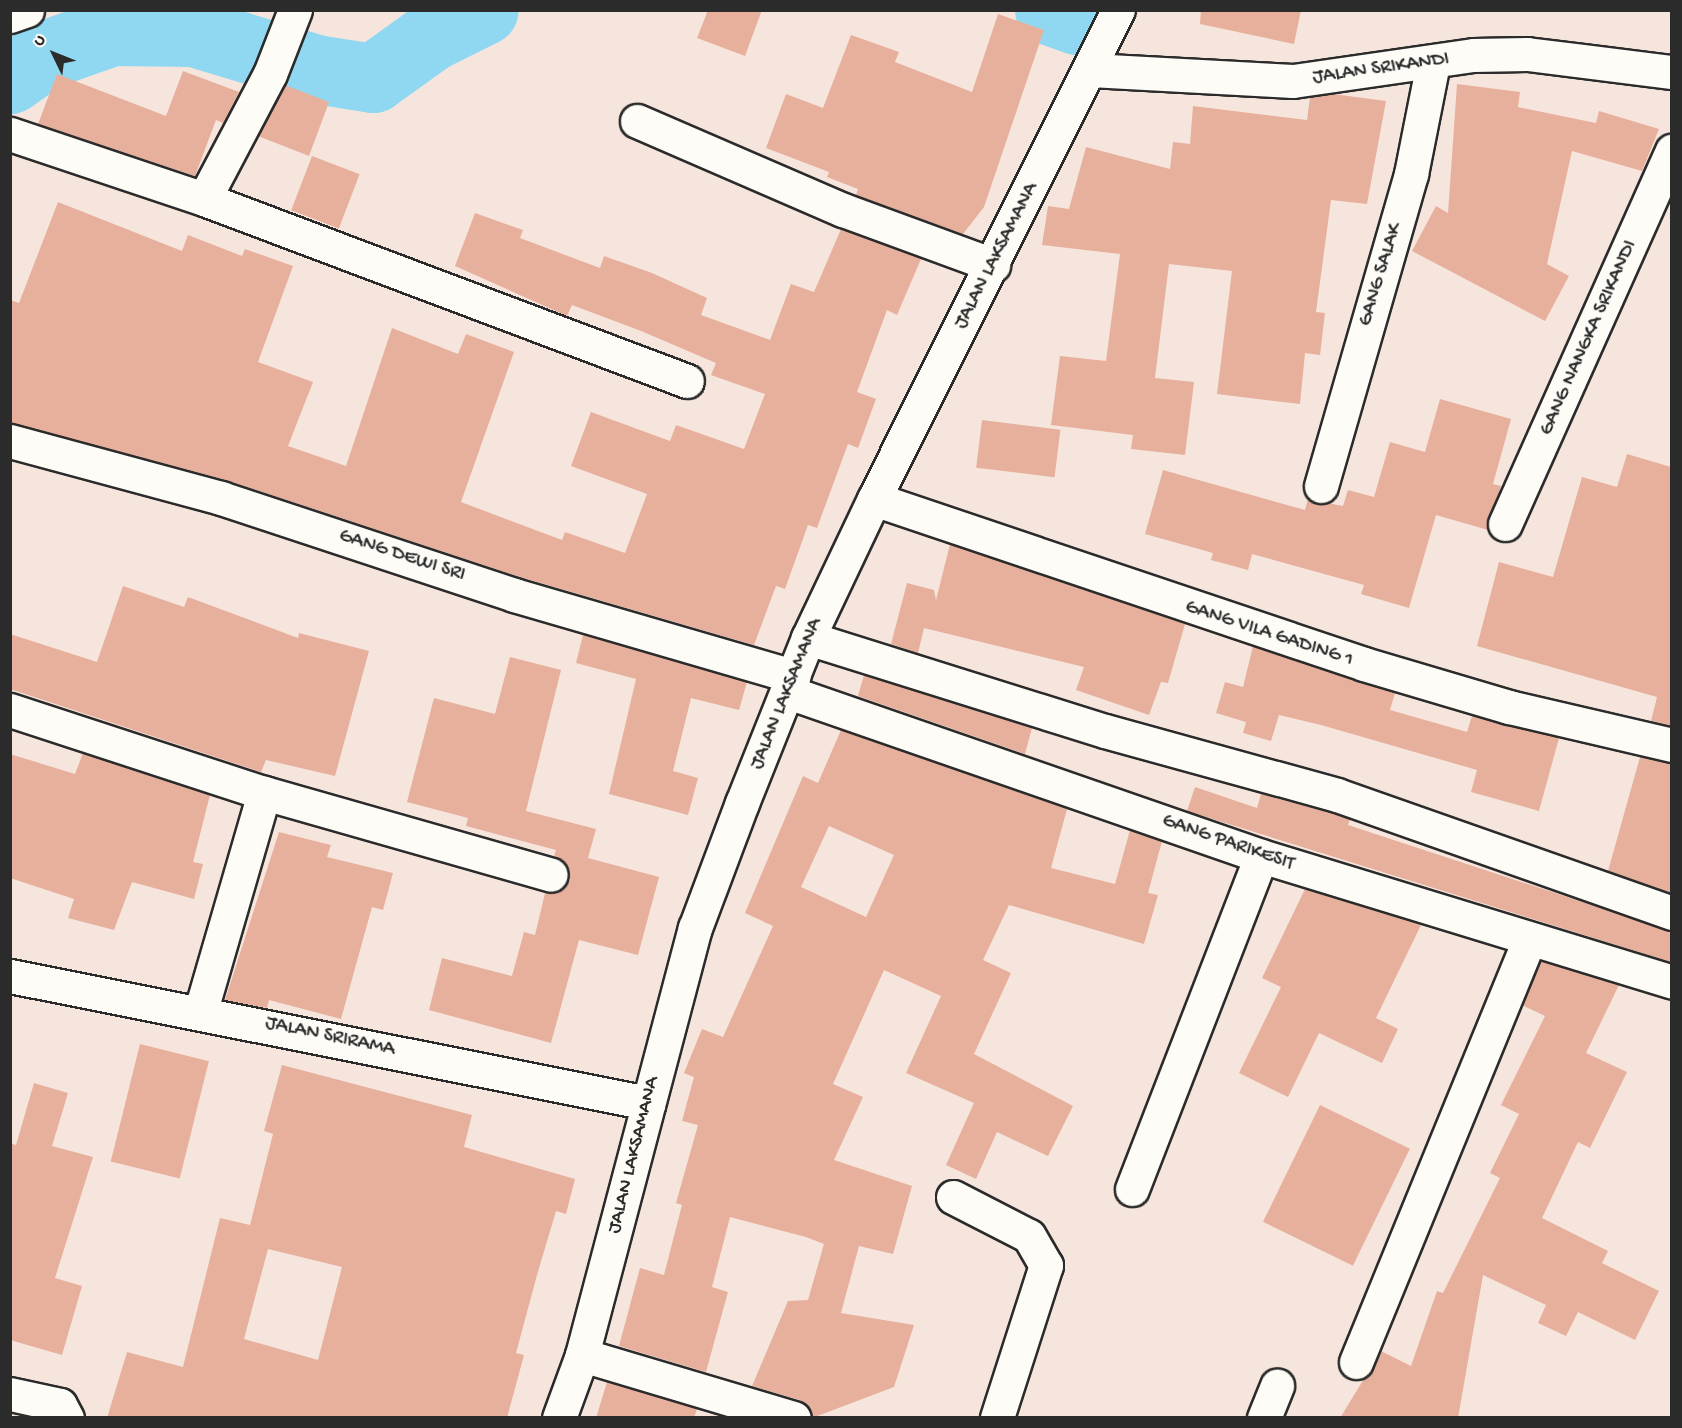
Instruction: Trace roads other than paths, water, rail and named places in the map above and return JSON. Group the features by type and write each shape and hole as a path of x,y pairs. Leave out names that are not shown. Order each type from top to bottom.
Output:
{"street":[{"path":"10,16 27,10"},
{"name":"JALAN LAKSAMANA","path":"559,1418 582,1355 695,928 808,638 873,499 993,265 1118,10"},
{"path":"204,199 270,74 291,23"},
{"name":"JALAN SRIKANDI","path":"1090,70 1293,81 1433,63 1473,55 1527,54 1671,72"},
{"name":"GANG SALAK","path":"1321,486 1411,174 1433,63"},
{"path":"637,121 843,210 993,265"},
{"path":"10,134 204,199 687,381"},
{"name":"GANG NANGKA SRIKANDI","path":"1504,524 1671,151"},
{"name":"GANG DEWI SRI","path":"10,441 221,498 790,684"},
{"name":"GANG VILA GADING 1","path":"873,499 1364,664 1509,707 1668,735"},
{"path":"808,638 1105,731 1337,795 1671,913"},
{"name":"GANG PARIKESIT","path":"790,684 1261,856 1527,942 1671,982"},
{"path":"10,710 264,793 551,875"},
{"path":"201,1010 264,793"},
{"path":"1132,1189 1261,856"},
{"path":"1356,1362 1527,942"},
{"name":"JALAN SRIRAMA","path":"10,976 201,1010 648,1103"},
{"path":"953,1197 1029,1236 1046,1265 997,1418"},
{"path":"582,1355 794,1418"},
{"path":"1263,1418 1277,1386"},
{"path":"10,1394 60,1405 67,1418"}],"waterway":[{"path":"10,79 44,55 112,31 193,32 316,69 373,78 430,37 484,10"},
{"path":"1049,10 1077,20"}]}
